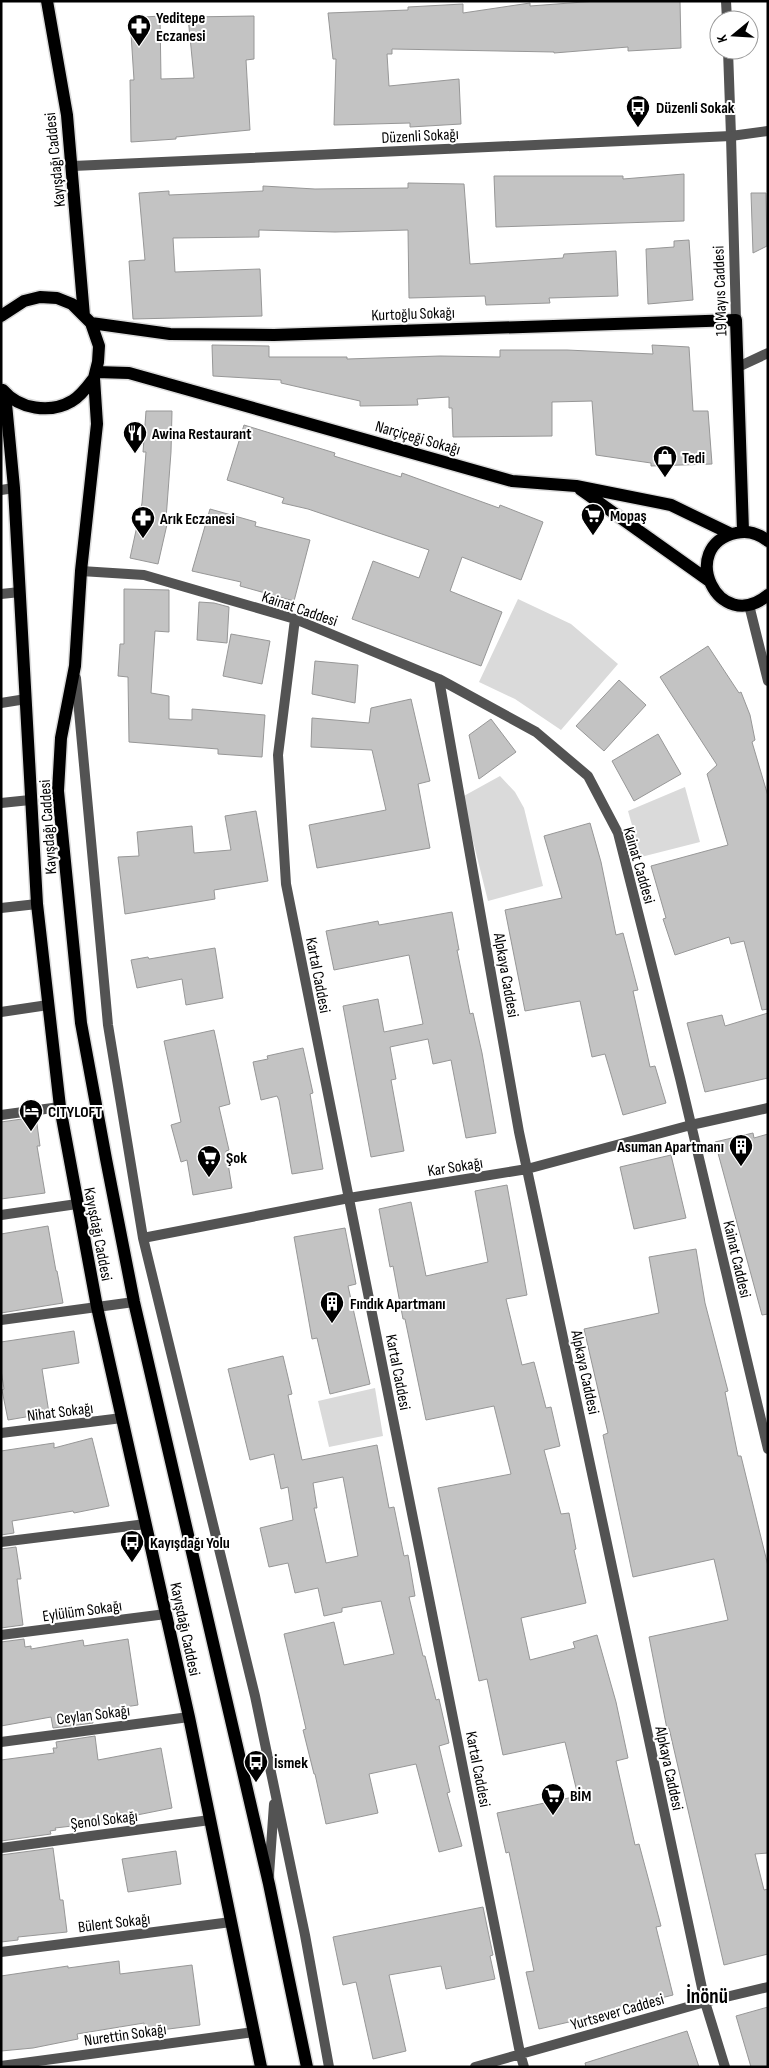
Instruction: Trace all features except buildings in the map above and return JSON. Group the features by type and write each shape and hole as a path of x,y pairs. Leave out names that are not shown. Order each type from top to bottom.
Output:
{"main road":[{"name":"Kayışdağı Caddesi","path":"49,1 67,115 88,319 99,346 95,375 97,424 80,571 74,666 61,738 58,791 81,1023 134,1302 269,1884 307,2067"},
{"path":"1,316 24,300 40,297 57,298 72,304 88,319"},
{"name":"Kurtoğlu Sokağı","path":"88,319 170,334 274,335 736,320"},
{"name":"19 Mayıs Caddesi","path":"736,320 738,367 737,533"},
{"name":"Narçiçeği Sokağı","path":"95,375 129,372 512,481 576,486 671,505 737,533"},
{"name":"Kayışdağı Caddesi","path":"3,391 20,404 38,408 56,408 73,401 95,375"},
{"name":"Kayışdağı Caddesi","path":"3,391 8,489 20,592 37,904 60,1107 97,1307 189,1717 261,2067"},
{"path":"576,486 708,580"},
{"path":"768,542 753,533 737,533 721,538 713,547 708,557 706,569 708,580 713,590 728,603 749,605 761,601 768,595"}],"street":[{"name":"19 Mayıs Caddesi","path":"728,60 736,320"},
{"name":"Düzenli Sokağı","path":"73,166 731,136 768,131"},
{"path":"738,367 768,353"},
{"name":"Kainat Caddesi","path":"80,571 144,575 295,620 439,679 536,732 588,776 618,833 691,1124 768,1449"},
{"path":"1,594 20,592"},
{"path":"749,605 768,681"},
{"name":"Kartal Caddesi","path":"295,620 278,756 286,884 524,2067"},
{"path":"74,666 108,1026 143,1238 253,1687 305,1935 329,2067"},
{"name":"Alpkaya Caddesi","path":"439,679 527,1169 705,2002 725,2067"},
{"path":"1,702 26,699"},
{"path":"1,803 30,800"},
{"path":"1,908 37,904"},
{"path":"1,1012 48,1005"},
{"path":"1,1115 60,1107"},
{"name":"Kar Sokağı","path":"143,1238 350,1198 527,1169 691,1124 768,1108"},
{"path":"1,1215 77,1204"},
{"path":"1,1320 134,1302"},
{"name":"Nihat Sokağı","path":"1,1433 122,1418"},
{"path":"1,1542 146,1524"},
{"name":"Eylülüm Sokağı","path":"1,1636 166,1614"},
{"name":"Ceylan Sokağı","path":"1,1742 189,1717"},
{"name":"Kayışdağı Caddesi","path":"269,1884 275,1791"},
{"name":"Şenol Sokağı","path":"1,1848 210,1820"},
{"name":"Bülent Sokağı","path":"1,1952 231,1922"},
{"name":"Yurtsever Caddesi","path":"475,2067 705,2002 768,1987"},
{"name":"Nurettin Sokağı","path":"1,2066 254,2032"}],"shaded area":[{"path":"518,599 571,624 618,664 561,730 515,699 479,682"},
{"path":"500,776 515,792 524,808 543,886 488,901 462,797"},
{"path":"685,787 700,842 641,857 628,811"},
{"path":"375,1388 383,1436 329,1447 318,1401"}],"place":[{"name":"Yeditepe Eczanesi","path":"139,47"},
{"name":"Düzenli Sokak","path":"638,128"},
{"name":"Awina Restaurant","path":"135,454"},
{"name":"Tedi","path":"665,478"},
{"name":"Mopaş","path":"593,536"},
{"name":"Arık Eczanesi","path":"143,539"},
{"name":"CITYLOFT","path":"31,1132"},
{"name":"Asuman Apartmanı","path":"741,1167"},
{"name":"Şok","path":"209,1178"},
{"name":"Fındık Apartmanı","path":"332,1324"},
{"name":"Kayışdağı Yolu","path":"132,1563"},
{"name":"İsmek","path":"256,1783"},
{"name":"BİM","path":"553,1816"}],"district":[{"name":"İnönü","path":"707,1996"}]}
